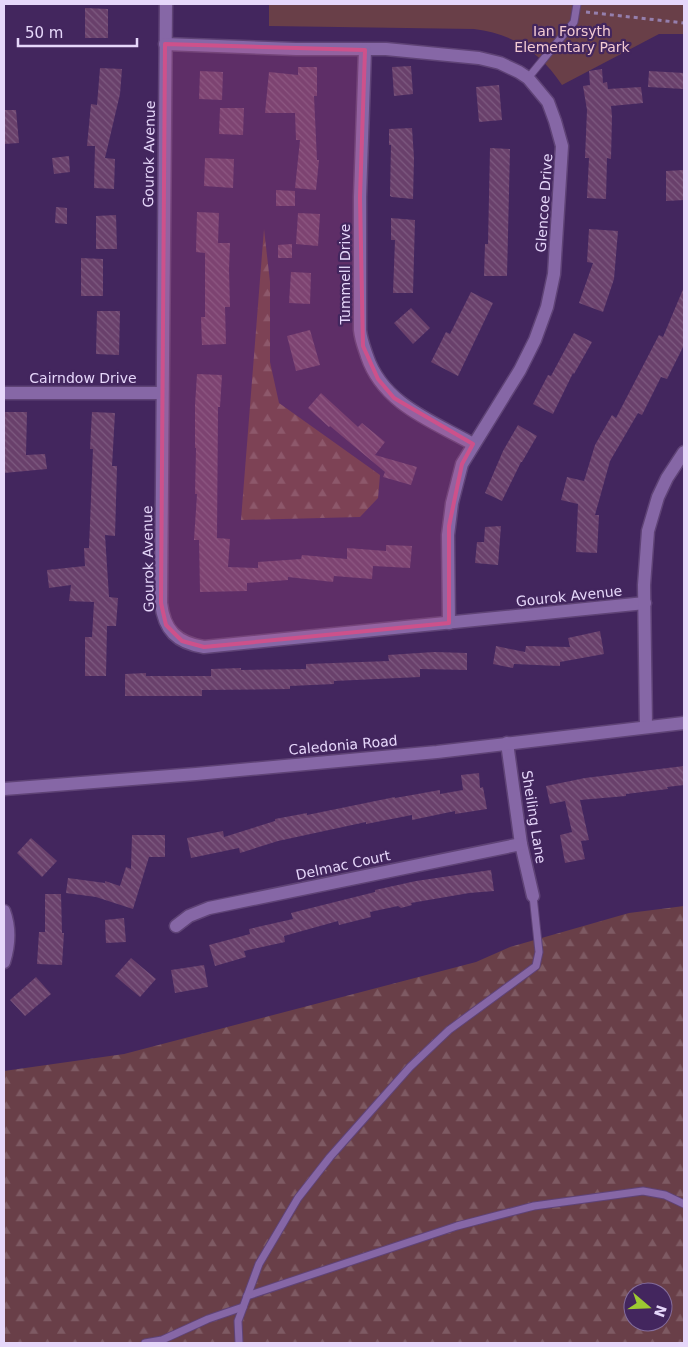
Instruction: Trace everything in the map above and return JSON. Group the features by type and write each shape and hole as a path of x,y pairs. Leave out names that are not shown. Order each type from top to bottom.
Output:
{"street":[{"name":"Gourok Avenue","path":"166,4 161,393 161,603 166,625 173,634 193,646 204,647 645,603"},
{"name":"Glencoe Drive","path":"165,44 386,49 479,58 500,63 528,78 548,102 556,121 562,146 554,274 547,307 535,340 520,370 462,464 455,489 449,526 449,623"},
{"name":"Tummell Drive","path":"364,50 360,197 360,330 363,346 378,379 394,398 406,407 473,444"},
{"name":"Cairndow Drive","path":"4,393 161,393"},
{"path":"646,727 644,586 652,515 667,478 684,452"},
{"name":"Caledonia Road","path":"4,789 437,752 684,723"},
{"name":"Sheiling Lane","path":"507,743 522,844 533,896"},
{"name":"Delmac Court","path":"176,926 189,916 209,908 522,844"},
{"path":"4,911 8,928 8,948 4,962"}],"lane":[{"path":"528,78 574,22 577,7"},
{"path":"239,1343 238,1322 258,1264 298,1198 330,1157 410,1067 449,1030 536,966 539,952 533,896"},
{"path":"247,1296 457,1226 534,1206 643,1191 665,1195 684,1204"},
{"path":"145,1343 162,1340 208,1319 243,1306"}],"path":[{"path":"577,7 684,23"}],"highlighted area":[{"path":"165,44 365,50 360,197 363,346 378,379 394,398 473,444 462,464 449,526 449,623 204,647 182,641 166,625 161,603"}],"green space":[{"name":"Ian Forsyth Elementary Park","path":"269,4 684,4 684,34 659,34 562,85 545,63 535,54 513,40 488,31 474,29 269,26"},
{"path":"264,229 270,282 270,362 279,403 380,475 378,498 360,517 241,520"},
{"path":"684,906 684,1343 4,1343 4,1071 124,1054 476,962 510,947 629,913"}],"building":[{"path":"85,8 108,9 108,38 85,38"},
{"path":"411,66 413,94 394,96 392,67"},
{"path":"298,67 317,67 317,96 314,96 317,160 319,160 316,190 295,188 300,140 296,140 295,113 265,113 269,72 298,75"},
{"path":"100,68 122,69 120,94 105,158 115,159 114,189 94,188 95,146 87,146 91,104 97,105"},
{"path":"602,69 603,83 607,82 608,89 641,87 643,103 611,106 611,159 607,158 606,199 587,198 589,158 585,158 587,110 583,86 590,85 589,71"},
{"path":"200,71 223,72 222,100 199,99"},
{"path":"649,71 684,73 684,89 648,87"},
{"path":"499,85 502,120 479,122 476,87"},
{"path":"220,108 244,108 243,135 219,134"},
{"path":"4,110 16,110 19,143 4,144"},
{"path":"412,128 414,158 413,199 392,197 390,196 391,145 389,145 389,129"},
{"path":"490,148 510,149 507,276 484,276 485,244 488,244"},
{"path":"69,156 70,172 54,174 52,158"},
{"path":"205,158 234,159 233,188 204,186"},
{"path":"684,170 684,200 666,201 666,171"},
{"path":"276,190 295,191 295,206 276,206"},
{"path":"56,207 67,208 67,224 55,223"},
{"path":"197,212 219,213 218,243 230,243 230,307 225,307 226,344 202,345 201,317 205,317 205,253 196,252"},
{"path":"298,213 320,214 318,246 296,244"},
{"path":"116,215 117,249 96,249 96,216"},
{"path":"391,218 415,220 413,293 393,293 395,240 391,240"},
{"path":"589,229 618,231 614,279 603,312 579,303 593,263 587,262"},
{"path":"292,244 292,258 278,258 278,245"},
{"path":"81,258 103,259 103,296 81,296"},
{"path":"291,272 311,273 310,304 289,303"},
{"path":"684,287 684,345 667,379 661,377 642,415 638,413 610,461 595,515 599,515 597,553 576,552 578,504 561,500 567,477 584,481 595,445 612,415 616,418 659,335 663,337"},
{"path":"471,292 493,303 458,376 431,362 446,332 450,334"},
{"path":"411,308 430,328 413,344 394,323"},
{"path":"97,311 120,311 119,355 96,354"},
{"path":"310,330 320,365 296,371 287,336"},
{"path":"574,333 592,342 573,373 553,414 533,404 548,375 551,376"},
{"path":"197,374 222,375 220,407 218,407 217,538 230,539 228,567 258,568 258,562 301,559 302,555 347,559 347,548 386,551 386,545 412,546 410,568 373,566 372,579 334,576 333,582 288,577 288,580 247,583 247,591 200,592 199,540 194,540 197,494 195,494 195,405"},
{"path":"321,393 358,427 362,423 385,442 375,455 417,467 411,485 383,477 385,472 308,408"},
{"path":"4,412 27,412 26,455 45,454 47,469 4,473"},
{"path":"92,412 115,413 112,466 117,466 115,536 105,535 109,597 118,598 116,626 107,626 106,676 85,676 85,637 92,637 94,602 69,601 71,585 49,588 47,570 85,566 84,548 89,548 93,449 90,449"},
{"path":"518,425 537,436 521,462 502,501 485,493 503,451"},
{"path":"501,526 498,565 475,563 477,542 484,542 485,527"},
{"path":"600,631 604,654 560,662 560,666 514,664 513,668 493,664 496,646 525,652 526,646 570,647 568,638"},
{"path":"434,652 467,653 467,670 420,669 420,677 334,681 334,684 290,686 290,689 202,690 202,696 125,696 125,674 146,673 146,676 211,676 211,669 306,669 306,664 389,661 388,655"},
{"path":"684,766 684,785 626,794 626,796 580,800 589,840 581,841 585,859 565,863 560,835 572,832 565,801 550,804 546,786 585,778"},
{"path":"479,773 480,788 483,787 487,809 455,814 455,811 412,820 412,815 366,824 366,822 278,841 240,853 239,848 191,858 187,838 223,831 224,837 275,821 275,819 307,813 307,815 440,790 440,794 463,790 461,775"},
{"path":"132,835 165,835 165,857 149,857 133,909 96,897 66,893 68,878 105,883 105,881 120,886 126,867 131,869"},
{"path":"31,838 57,861 42,877 17,853"},
{"path":"491,870 494,891 469,893 411,903 412,905 401,908 398,906 370,912 371,917 339,925 338,921 284,936 285,942 244,951 246,957 215,966 209,945 250,934 249,929 293,919 291,913 416,881"},
{"path":"45,894 61,894 62,933 64,933 62,965 37,964 39,932 45,932"},
{"path":"124,918 126,942 106,943 105,920"},
{"path":"131,958 156,979 140,997 115,976"},
{"path":"204,965 208,987 175,993 171,970"},
{"path":"36,977 51,994 25,1016 10,1000"}]}
